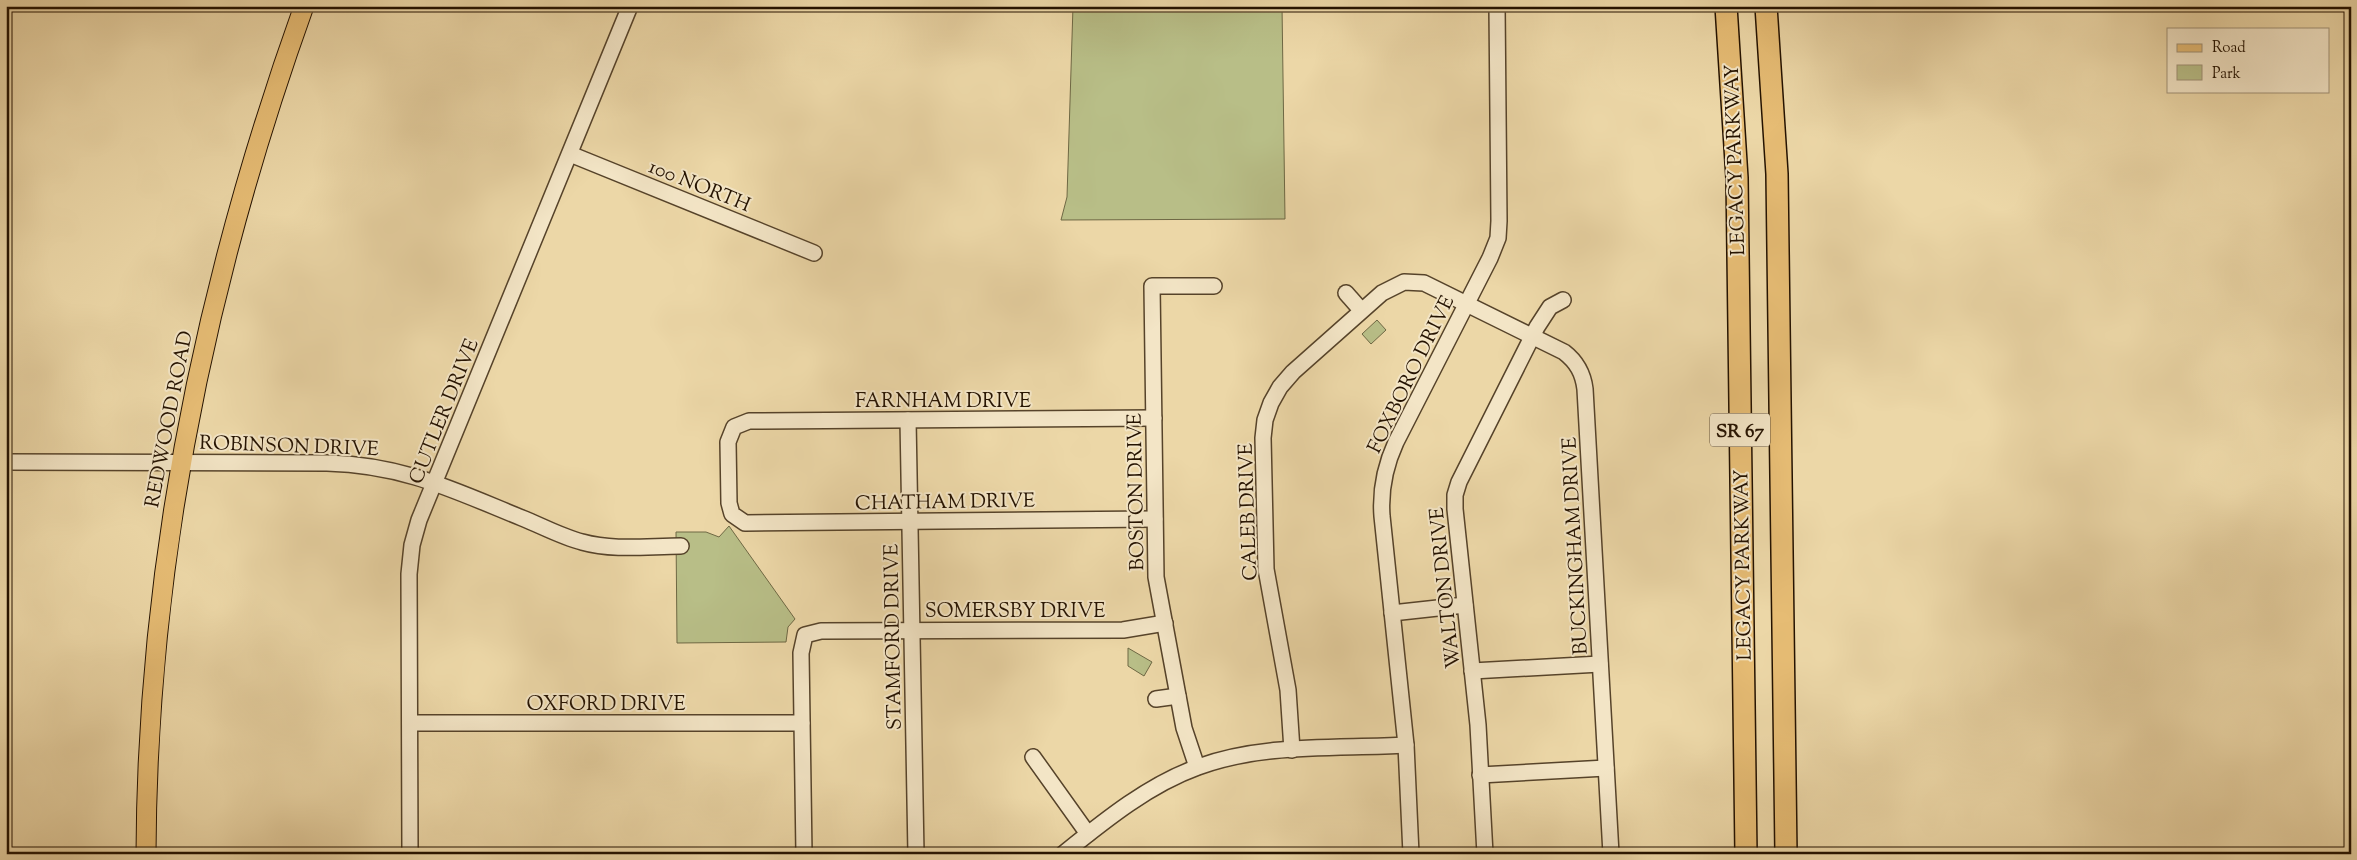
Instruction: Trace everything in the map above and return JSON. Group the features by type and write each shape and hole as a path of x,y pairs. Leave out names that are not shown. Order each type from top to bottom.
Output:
{"highway":[{"name":"LEGACY PARKWAY","path":"1726,6 1737,178 1746,854"},
{"name":"LEGACY PARKWAY","path":"1766,6 1777,174 1786,854"}],"main road":[{"name":"REDWOOD ROAD","path":"146,854 154,669 167,550 194,389 225,255 268,109 304,6"}],"street":[{"name":"CUTLER DRIVE","path":"410,854 410,557 419,520 630,6"},
{"name":"FOXBORO DRIVE","path":"1411,853 1406,745 1382,506 1384,476 1396,442 1493,251 1499,231 1496,6"},
{"name":"100 NORTH","path":"570,154 814,253"},
{"name":"CALEB DRIVE","path":"1292,750 1288,690 1266,569 1263,438 1265,420 1271,403 1286,380 1361,310 1390,287 1411,281 1430,285 1467,303"},
{"name":"BOSTON DRIVE","path":"1197,767 1185,734 1156,577 1152,286 1214,286"},
{"path":"1346,293 1361,310"},
{"name":"WALTON DRIVE","path":"1484,854 1478,725 1455,509 1456,489 1545,313 1556,303 1563,300"},
{"name":"BUCKINGHAM DRIVE","path":"1467,303 1570,357 1579,368 1584,382 1611,854"},
{"name":"FARNHAM DRIVE","path":"736,518 729,503 728,442 734,427 750,421 1154,418"},
{"name":"STAMFORD DRIVE","path":"908,420 916,854"},
{"name":"ROBINSON DRIVE","path":"6,462 356,464 385,468 435,482 583,542 616,546 681,546"},
{"name":"CHATHAM DRIVE","path":"736,518 750,523 1155,519"},
{"path":"1392,614 1465,605"},
{"name":"SOMERSBY DRIVE","path":"802,722 802,653 806,635 821,631 1123,630 1165,624"},
{"path":"1472,671 1600,664"},
{"path":"1156,700 1178,696"},
{"name":"OXFORD DRIVE","path":"410,722 802,722"},
{"path":"802,722 804,854"},
{"path":"1063,854 1149,791 1197,767 1234,757 1292,750 1406,745"},
{"path":"1033,757 1088,834"},
{"path":"1480,775 1606,768"},
{"path":"1399,854 1411,853"}],"green space":[{"path":"1073,6 1282,6 1285,219 1061,220 1067,197"},
{"path":"1377,320 1386,330 1371,344 1362,334"},
{"path":"729,526 795,619 788,627 786,642 677,643 676,532 706,532 719,537"},
{"path":"1128,648 1152,662 1144,676 1128,666"}]}
